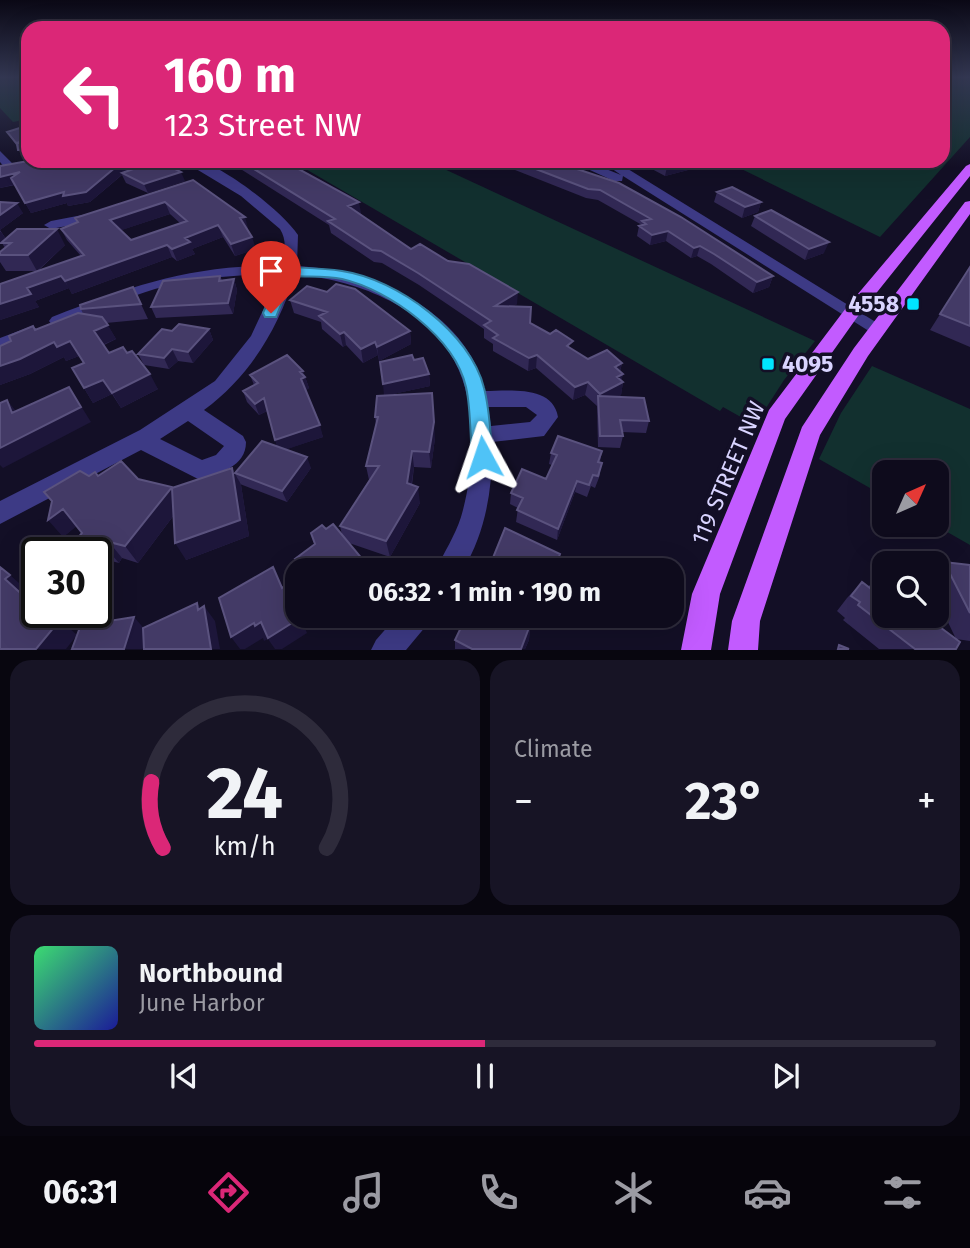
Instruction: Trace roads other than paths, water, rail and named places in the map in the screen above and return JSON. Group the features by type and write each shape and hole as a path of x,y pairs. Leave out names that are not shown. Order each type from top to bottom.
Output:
{"main road":[{"name":"119 STREET NW","path":"696,649 706,594 776,416 852,312 970,168"},
{"path":"743,649 746,621 810,433 878,329 970,205"}],"street":[{"path":"0,154 5,168"},
{"path":"0,513 188,410 223,385 248,359 262,335 288,271 293,247 285,225 198,168"},
{"path":"592,168 691,212"},
{"path":"619,168 878,329"},
{"path":"51,225 106,213"},
{"path":"0,345 154,285 216,273 288,271 342,275 375,285 451,339 467,363 478,399 482,473 477,504 455,558"},
{"path":"478,399 535,401 547,410 548,417 536,430 481,435"},
{"path":"139,438 200,470 224,462 232,454 235,442 188,410"},
{"path":"386,649 405,628"}],"place":[{"name":"4558","path":"913,304"},
{"name":"4095","path":"768,364"}]}
